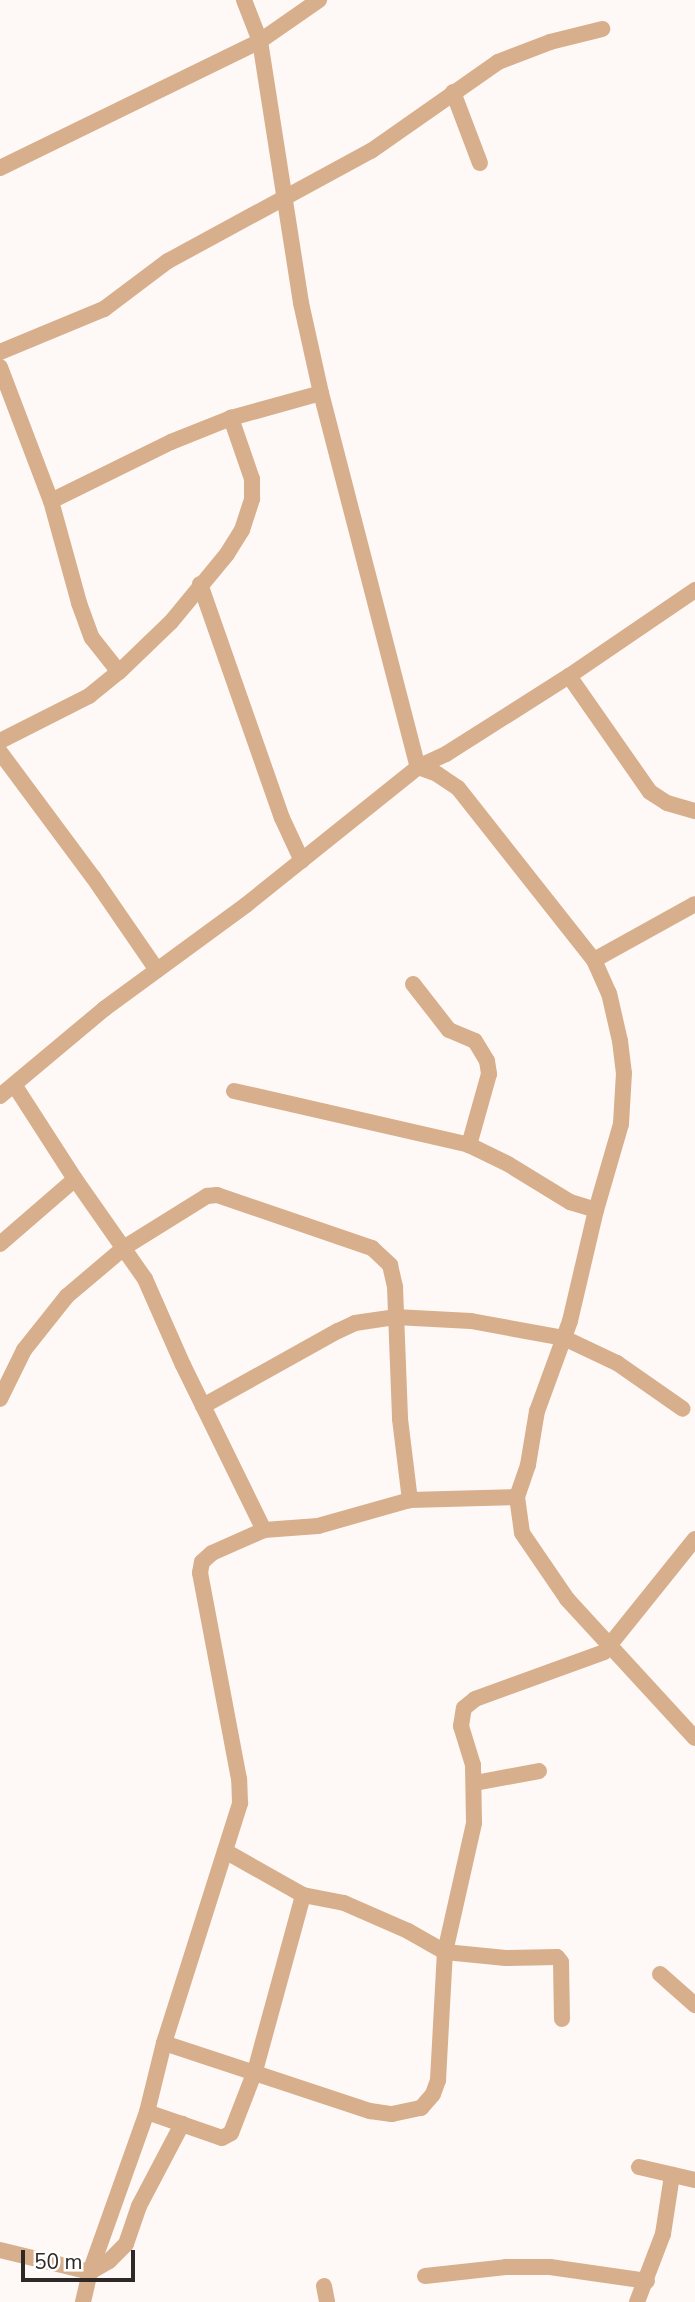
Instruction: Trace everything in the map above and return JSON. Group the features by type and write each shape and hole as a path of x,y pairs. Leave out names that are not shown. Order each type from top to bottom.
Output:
{"street":[{"path":"244,0 260,41 301,303 321,393 418,767"},
{"path":"0,168 260,41 318,0"},
{"path":"0,352 104,309 168,261 371,151 498,62 550,42 602,29"},
{"path":"453,92 480,163"},
{"path":"0,368 51,501 79,603 92,638 119,672"},
{"path":"51,501 171,442 231,418 321,393"},
{"path":"0,741 89,696 119,672 171,622 227,554 242,530 251,499 250,466 231,418"},
{"path":"200,584 282,818 302,862"},
{"path":"0,1096 104,1009 302,862 418,767 446,754 569,676 695,590"},
{"path":"569,676 650,792 667,803 695,811"},
{"path":"0,752 157,970"},
{"path":"418,767 437,774 458,788 594,960 609,993 621,1041 624,1073 621,1124 564,1338 537,1411 528,1465 517,1497 522,1533 568,1599 695,1738"},
{"path":"594,960 695,904"},
{"path":"413,984 449,1030 475,1041 487,1061 489,1074 469,1145"},
{"path":"15,1086 75,1179 145,1279 264,1530"},
{"path":"234,1091 469,1145 508,1164 570,1202 596,1210"},
{"path":"0,1244 75,1179"},
{"path":"0,1399 24,1350 67,1296 125,1247 207,1196 217,1195 382,1254 390,1265 395,1287 400,1419 410,1500"},
{"path":"203,1406 347,1327 395,1317 471,1321 564,1338 617,1363 683,1409"},
{"path":"83,2302 90,2272 147,2112 164,2043 240,1803 240,1779 200,1573 202,1562 212,1553 264,1530 318,1526 410,1500 517,1497"},
{"path":"164,2043 255,2071 370,2112 392,2114 421,2108 433,2094 438,2080 445,1952 474,1823 473,1765 461,1726 464,1708 475,1699 544,1671 597,1655 609,1646 695,1539"},
{"path":"475,1783 539,1771"},
{"path":"225,1851 303,1895 344,1903 408,1931 445,1952 484,1958 557,1957 561,1962 562,2019"},
{"path":"147,2112 222,2138 231,2133 255,2071 303,1895"},
{"path":"660,1974 695,2004"},
{"path":"0,2250 90,2272 118,2254 135,2223 139,2206 182,2124"},
{"path":"639,2167 695,2180"},
{"path":"637,2302 663,2234 673,2175"},
{"path":"117,2200 139,2206"},
{"path":"425,2276 506,2267 550,2267 647,2281"}]}
